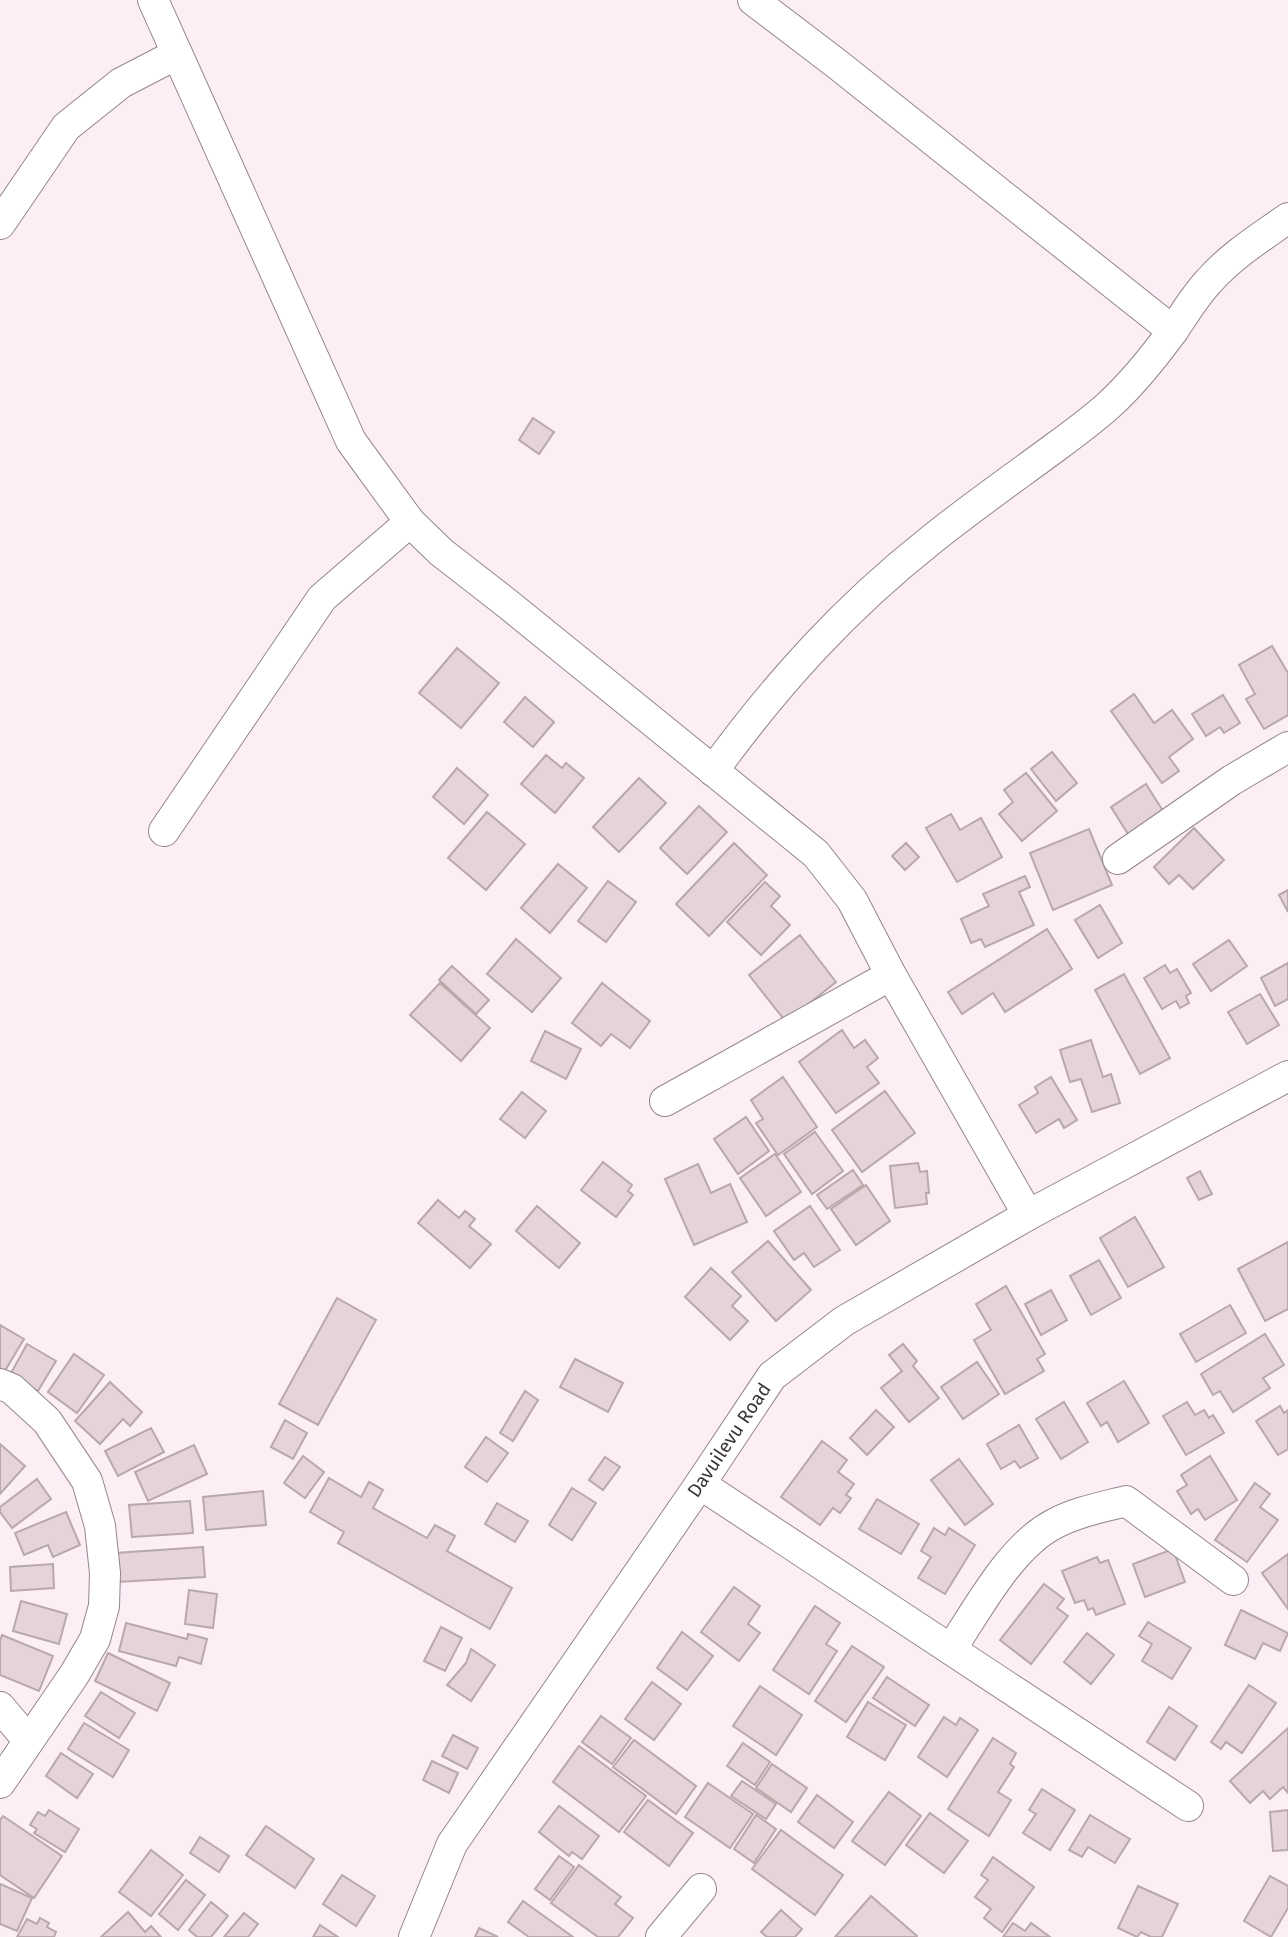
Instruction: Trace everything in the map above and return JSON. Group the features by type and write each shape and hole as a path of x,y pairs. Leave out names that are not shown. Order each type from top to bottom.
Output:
{"street":[{"path":"153,0 351,441 410,522 441,552 816,854 852,900 891,975 1028,1214"},
{"path":"753,0 1173,331"},
{"path":"0,224 66,127 121,83 177,54"},
{"path":"713,771 778,686 851,608 933,538 1089,422 1133,381 1209,280 1255,240 1288,219"},
{"path":"164,831 322,598 410,522"},
{"path":"1118,859 1232,780 1288,747"},
{"path":"665,1101 891,975"},
{"name":"Davuilevu Road","path":"414,1937 452,1844 772,1376 844,1321 1028,1214 1285,1083"},
{"path":"0,1384 12,1389 47,1421 87,1481 100,1526 106,1573 104,1606 95,1639 74,1675 0,1783"},
{"path":"700,1484 1188,1806"},
{"path":"951,1650 996,1582 1029,1541 1057,1522 1126,1500 1233,1580"},
{"path":"0,1707 29,1740"},
{"path":"661,1937 701,1889"}],"building":[{"path":"533,418 554,432 539,454 519,440"},
{"path":"1272,646 1288,673 1288,715 1264,729 1246,699 1255,694 1239,665"},
{"path":"457,648 499,683 461,728 419,693"},
{"path":"1134,694 1154,723 1172,710 1193,739 1169,757 1179,771 1162,783 1111,711"},
{"path":"1223,695 1240,723 1224,733 1220,727 1206,736 1192,714"},
{"path":"525,697 554,722 533,747 504,722"},
{"path":"1052,752 1077,783 1056,801 1031,769"},
{"path":"546,755 562,768 566,763 584,778 555,813 521,784"},
{"path":"457,768 488,795 464,824 433,797"},
{"path":"1026,773 1057,811 1022,841 999,814 1013,802 1004,790"},
{"path":"639,778 666,803 619,852 593,827"},
{"path":"1146,784 1163,811 1128,834 1111,807"},
{"path":"699,806 727,832 687,874 660,848"},
{"path":"487,812 525,844 486,890 448,858"},
{"path":"951,814 960,830 981,818 1002,857 957,882 926,828"},
{"path":"1194,828 1224,860 1193,889 1179,875 1169,884 1154,867"},
{"path":"1089,829 1112,885 1053,910 1030,853"},
{"path":"734,843 767,875 709,936 676,904"},
{"path":"906,843 919,857 905,870 892,856"},
{"path":"558,864 587,888 550,933 521,908"},
{"path":"1025,876 1030,887 1019,892 1034,925 985,947 981,939 971,943 961,919 989,906 983,894"},
{"path":"608,881 636,902 606,942 578,921"},
{"path":"765,882 780,896 771,906 790,925 761,955 727,922"},
{"path":"1288,890 1288,912 1279,895"},
{"path":"1100,905 1122,943 1098,958 1075,920"},
{"path":"1047,929 1072,969 1005,1012 993,993 962,1014 948,992"},
{"path":"800,935 836,982 786,1022 749,975"},
{"path":"516,939 561,978 532,1012 487,974"},
{"path":"1229,940 1247,966 1211,991 1193,964"},
{"path":"1288,963 1288,999 1275,1006 1261,978"},
{"path":"1165,965 1170,973 1177,969 1191,993 1186,996 1189,1003 1180,1008 1176,1001 1162,1009 1144,978"},
{"path":"452,966 489,1000 476,1014 439,980"},
{"path":"1124,974 1170,1058 1140,1074 1095,990"},
{"path":"440,983 490,1028 461,1061 410,1015"},
{"path":"602,983 650,1021 630,1048 611,1034 601,1046 572,1023"},
{"path":"1260,994 1279,1025 1247,1044 1228,1012"},
{"path":"842,1030 854,1048 865,1040 878,1058 867,1067 879,1083 836,1113 799,1062"},
{"path":"545,1031 581,1049 566,1079 531,1061"},
{"path":"1091,1040 1103,1077 1111,1074 1120,1103 1092,1112 1081,1079 1070,1082 1060,1050"},
{"path":"783,1077 817,1127 778,1155 756,1123 763,1119 751,1100"},
{"path":"1051,1077 1077,1120 1064,1128 1059,1119 1036,1133 1019,1105 1038,1093 1035,1087"},
{"path":"885,1091 915,1133 862,1172 832,1130"},
{"path":"522,1092 546,1111 525,1138 500,1119"},
{"path":"746,1117 769,1151 738,1174 714,1139"},
{"path":"815,1132 843,1171 812,1194 784,1154"},
{"path":"775,1154 801,1192 766,1216 740,1178"},
{"path":"603,1162 632,1185 628,1191 633,1195 616,1217 581,1190"},
{"path":"918,1163 920,1172 927,1171 927,1204 895,1208 890,1166"},
{"path":"698,1164 711,1193 730,1184 747,1222 694,1245 665,1179"},
{"path":"853,1170 863,1185 827,1209 817,1195"},
{"path":"1200,1171 1212,1194 1199,1200 1187,1178"},
{"path":"866,1185 890,1221 856,1245 831,1209"},
{"path":"438,1200 459,1218 465,1211 475,1219 469,1226 491,1244 470,1268 418,1223"},
{"path":"537,1206 580,1243 559,1268 516,1231"},
{"path":"810,1206 840,1250 814,1267 804,1253 794,1260 774,1231"},
{"path":"1135,1217 1164,1267 1128,1287 1100,1238"},
{"path":"768,1241 811,1290 776,1321 732,1272"},
{"path":"1288,1242 1288,1309 1265,1321 1238,1269"},
{"path":"1099,1260 1121,1298 1091,1315 1070,1276"},
{"path":"711,1268 741,1296 732,1306 748,1321 730,1340 685,1297"},
{"path":"1006,1286 1045,1354 1037,1359 1044,1371 1005,1394 974,1340 991,1330 976,1304"},
{"path":"1051,1290 1067,1320 1041,1335 1025,1304"},
{"path":"337,1298 376,1320 318,1425 279,1404"},
{"path":"1230,1305 1246,1333 1196,1362 1180,1334"},
{"path":"0,1325 24,1339 3,1374 0,1373"},
{"path":"1265,1334 1284,1365 1263,1378 1270,1388 1233,1412 1220,1391 1213,1395 1201,1374"},
{"path":"27,1344 56,1361 38,1391 10,1375"},
{"path":"903,1344 917,1361 913,1366 939,1398 909,1422 881,1388 902,1371 889,1355"},
{"path":"74,1354 104,1375 77,1413 48,1392"},
{"path":"575,1359 623,1383 608,1412 560,1387"},
{"path":"977,1362 999,1394 963,1419 941,1387"},
{"path":"1124,1381 1149,1423 1118,1442 1107,1422 1101,1426 1087,1403"},
{"path":"110,1382 142,1412 130,1426 123,1419 100,1444 75,1421"},
{"path":"525,1391 538,1400 513,1441 500,1433"},
{"path":"1064,1402 1088,1442 1061,1459 1036,1419"},
{"path":"1187,1402 1195,1415 1204,1410 1209,1418 1213,1415 1224,1433 1186,1455 1163,1416"},
{"path":"1280,1406 1284,1413 1288,1410 1288,1449 1278,1455 1256,1421"},
{"path":"876,1410 894,1427 867,1455 850,1438"},
{"path":"285,1420 307,1433 293,1459 271,1447"},
{"path":"1019,1425 1038,1458 1020,1468 1015,1461 1001,1469 987,1444"},
{"path":"151,1428 164,1452 118,1476 105,1451"},
{"path":"486,1437 508,1453 487,1482 465,1467"},
{"path":"822,1441 847,1460 838,1472 854,1484 846,1495 851,1498 840,1513 833,1508 820,1525 781,1497"},
{"path":"0,1444 25,1466 0,1494"},
{"path":"194,1445 207,1474 148,1501 135,1472"},
{"path":"303,1456 324,1472 305,1498 284,1483"},
{"path":"1210,1456 1237,1500 1205,1520 1198,1509 1191,1514 1177,1491 1187,1485 1181,1475"},
{"path":"605,1457 620,1467 603,1490 589,1480"},
{"path":"959,1459 993,1504 965,1525 931,1480"},
{"path":"329,1478 361,1497 369,1482 383,1490 373,1508 427,1538 435,1525 455,1536 447,1551 512,1588 490,1629 338,1543 344,1532 310,1512"},
{"path":"37,1479 51,1499 12,1528 0,1512 0,1507"},
{"path":"1255,1483 1270,1494 1260,1507 1278,1520 1247,1562 1215,1540"},
{"path":"572,1488 596,1503 572,1540 549,1525"},
{"path":"263,1491 266,1525 206,1530 203,1497"},
{"path":"877,1499 919,1524 901,1554 859,1529"},
{"path":"190,1501 193,1533 132,1537 129,1505"},
{"path":"497,1503 528,1521 515,1542 485,1524"},
{"path":"66,1512 80,1545 53,1557 48,1545 24,1555 15,1533"},
{"path":"934,1528 945,1535 949,1528 975,1545 945,1594 918,1578 931,1557 921,1551"},
{"path":"203,1547 205,1577 117,1582 115,1553"},
{"path":"1173,1549 1185,1582 1145,1597 1133,1564"},
{"path":"1288,1554 1288,1609 1262,1573"},
{"path":"1097,1557 1100,1563 1108,1560 1125,1604 1096,1615 1093,1608 1088,1610 1084,1600 1075,1603 1062,1571"},
{"path":"53,1564 54,1588 11,1591 10,1567"},
{"path":"1044,1584 1064,1599 1057,1608 1068,1616 1031,1664 1000,1640"},
{"path":"734,1587 760,1606 748,1624 760,1633 739,1661 701,1632"},
{"path":"189,1590 217,1594 213,1628 185,1624"},
{"path":"21,1601 67,1614 59,1644 13,1631"},
{"path":"815,1606 840,1623 826,1644 837,1651 809,1694 773,1670"},
{"path":"1241,1610 1288,1633 1280,1651 1263,1643 1255,1659 1225,1645"},
{"path":"1148,1622 1191,1648 1172,1679 1142,1661 1152,1644 1139,1636"},
{"path":"126,1623 187,1639 188,1634 207,1639 201,1664 179,1657 176,1666 119,1651"},
{"path":"441,1627 462,1638 445,1671 424,1661"},
{"path":"682,1632 713,1656 687,1690 657,1668"},
{"path":"1087,1633 1114,1655 1091,1684 1064,1662"},
{"path":"2,1635 53,1656 39,1691 0,1675"},
{"path":"852,1646 884,1667 846,1722 815,1701"},
{"path":"471,1649 495,1665 471,1701 447,1685 466,1663"},
{"path":"108,1653 170,1683 157,1711 95,1681"},
{"path":"887,1677 929,1705 915,1726 873,1698"},
{"path":"652,1682 681,1704 654,1740 625,1719"},
{"path":"1249,1685 1276,1703 1242,1753 1226,1742 1221,1749 1211,1742"},
{"path":"760,1686 802,1715 776,1755 733,1726"},
{"path":"101,1692 135,1713 119,1738 85,1716"},
{"path":"868,1702 906,1725 885,1760 847,1737"},
{"path":"1169,1707 1197,1726 1175,1760 1147,1742"},
{"path":"601,1716 631,1738 612,1764 582,1742"},
{"path":"944,1717 956,1725 960,1718 978,1730 947,1777 918,1757"},
{"path":"84,1723 129,1750 113,1777 68,1749"},
{"path":"1288,1728 1288,1793 1283,1787 1270,1799 1263,1791 1250,1803 1230,1781"},
{"path":"453,1735 478,1748 467,1769 442,1756"},
{"path":"993,1738 1016,1753 1010,1764 1014,1767 998,1792 1011,1800 989,1836 948,1809"},
{"path":"634,1740 696,1786 676,1814 613,1767"},
{"path":"743,1743 770,1762 755,1785 727,1766"},
{"path":"579,1746 646,1796 619,1832 553,1782"},
{"path":"61,1753 93,1774 77,1798 46,1776"},
{"path":"432,1761 458,1773 449,1793 423,1780"},
{"path":"772,1764 807,1788 791,1812 756,1788"},
{"path":"742,1781 776,1804 766,1819 731,1796"},
{"path":"708,1783 753,1814 730,1848 685,1817"},
{"path":"1042,1789 1075,1810 1050,1850 1023,1833 1036,1814 1029,1810"},
{"path":"889,1792 921,1816 885,1865 852,1841"},
{"path":"817,1795 853,1822 834,1848 798,1822"},
{"path":"648,1800 693,1833 669,1866 624,1832"},
{"path":"559,1806 599,1836 582,1859 572,1852 569,1856 539,1832"},
{"path":"49,1810 79,1829 65,1852 34,1833 37,1829 30,1825 38,1812 45,1816"},
{"path":"1288,1810 1288,1850 1273,1851 1270,1812"},
{"path":"930,1813 968,1841 944,1873 906,1845"},
{"path":"756,1815 776,1829 754,1863 734,1849"},
{"path":"1090,1815 1130,1839 1115,1863 1088,1847 1082,1857 1069,1850"},
{"path":"3,1816 62,1856 34,1898 0,1875 0,1820"},
{"path":"266,1826 314,1859 295,1888 246,1855"},
{"path":"781,1830 843,1875 815,1915 752,1869"},
{"path":"200,1837 229,1856 219,1872 190,1853"},
{"path":"151,1850 183,1875 151,1916 119,1892"},
{"path":"559,1856 574,1867 550,1900 535,1889"},
{"path":"993,1857 1034,1887 1002,1932 984,1918 991,1909 975,1897 988,1880 981,1875"},
{"path":"579,1865 621,1897 615,1904 633,1918 618,1937 598,1937 551,1903"},
{"path":"342,1875 375,1896 356,1926 323,1904"},
{"path":"1270,1876 1288,1886 1288,1908 1271,1937 1244,1921"},
{"path":"186,1880 205,1895 178,1930 159,1914"},
{"path":"0,1884 32,1898 17,1931 0,1924"},
{"path":"1138,1886 1178,1904 1162,1937 1151,1937 1141,1932 1137,1937 1118,1928"},
{"path":"871,1896 917,1936 835,1937"},
{"path":"523,1901 573,1937 529,1937 508,1922"},
{"path":"211,1902 228,1916 211,1937 197,1937 189,1930"},
{"path":"781,1910 802,1929 795,1937 767,1937 761,1932"},
{"path":"128,1912 145,1932 151,1926 161,1937 101,1937"},
{"path":"244,1913 258,1924 248,1937 224,1937"},
{"path":"40,1918 49,1923 47,1927 56,1932 54,1937 17,1937 27,1919 37,1924"},
{"path":"1013,1923 1025,1931 1031,1923 1050,1937 1003,1937"},
{"path":"320,1925 338,1937 313,1937"},
{"path":"479,1928 498,1937 475,1937"}]}
